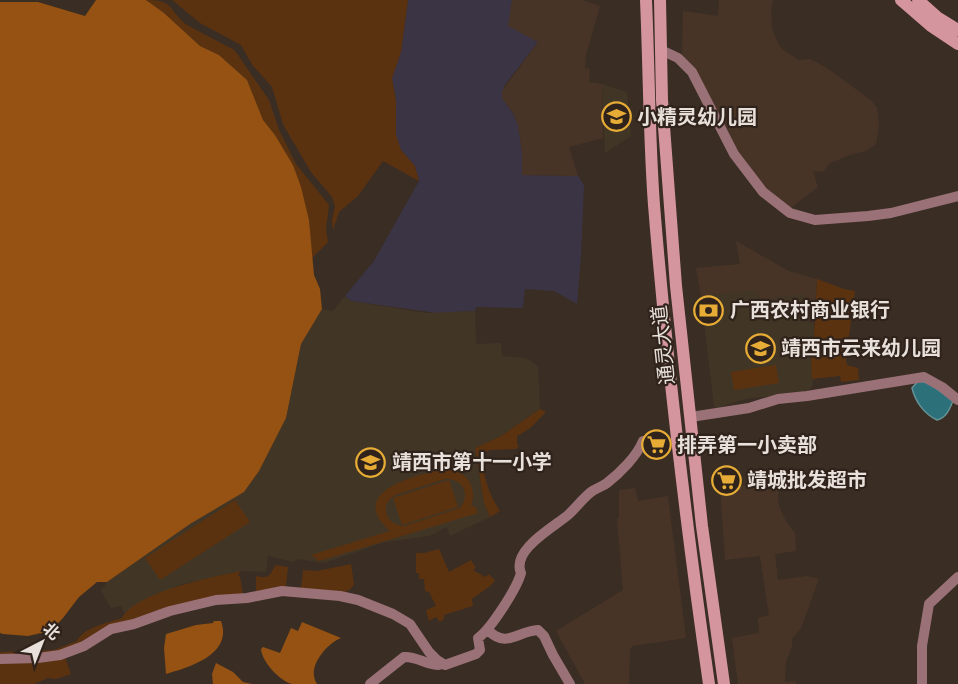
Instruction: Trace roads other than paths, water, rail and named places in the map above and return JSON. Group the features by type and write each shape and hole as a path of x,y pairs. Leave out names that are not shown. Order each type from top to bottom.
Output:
{"main road":[{"name":"通灵大道","path":"646,0 654,202 663,310 687,529 709,684"},
{"name":"通灵大道","path":"660,0 662,100 676,286 702,526 724,684"},
{"path":"901,0 931,26 958,44"},
{"path":"918,0 958,30"}],"street":[{"path":"661,50 678,58 692,72 734,154 763,192 790,213 815,220 868,216 891,213 958,196"},
{"path":"691,417 749,408 778,399 924,377 942,387 958,400"},
{"path":"370,684 405,657 409,656 432,665 439,665 449,664 478,652 480,650 478,638 488,630 519,578 521,560 535,540 568,515 592,491 609,482 643,441"},
{"path":"922,684 922,646 929,604 958,577"},
{"path":"0,659 60,655 84,646 111,628 134,624 170,611 216,600 247,598 282,591 340,596 358,600 393,614 410,624 429,652 442,663"},
{"path":"488,630 497,638 505,639 538,630 544,636 565,682"}],"water":[{"path":"918,381 929,383 953,401 943,417 937,420 921,407 912,388"}],"place":[{"name":"小精灵幼儿园","path":"616,117"},
{"name":"广西农村商业银行","path":"709,310"},
{"name":"靖西市云来幼儿园","path":"760,348"},
{"name":"排弄第一小卖部","path":"656,445"},
{"name":"靖西市第十一小学","path":"371,462"},
{"name":"靖城批发超市","path":"726,480"}]}
